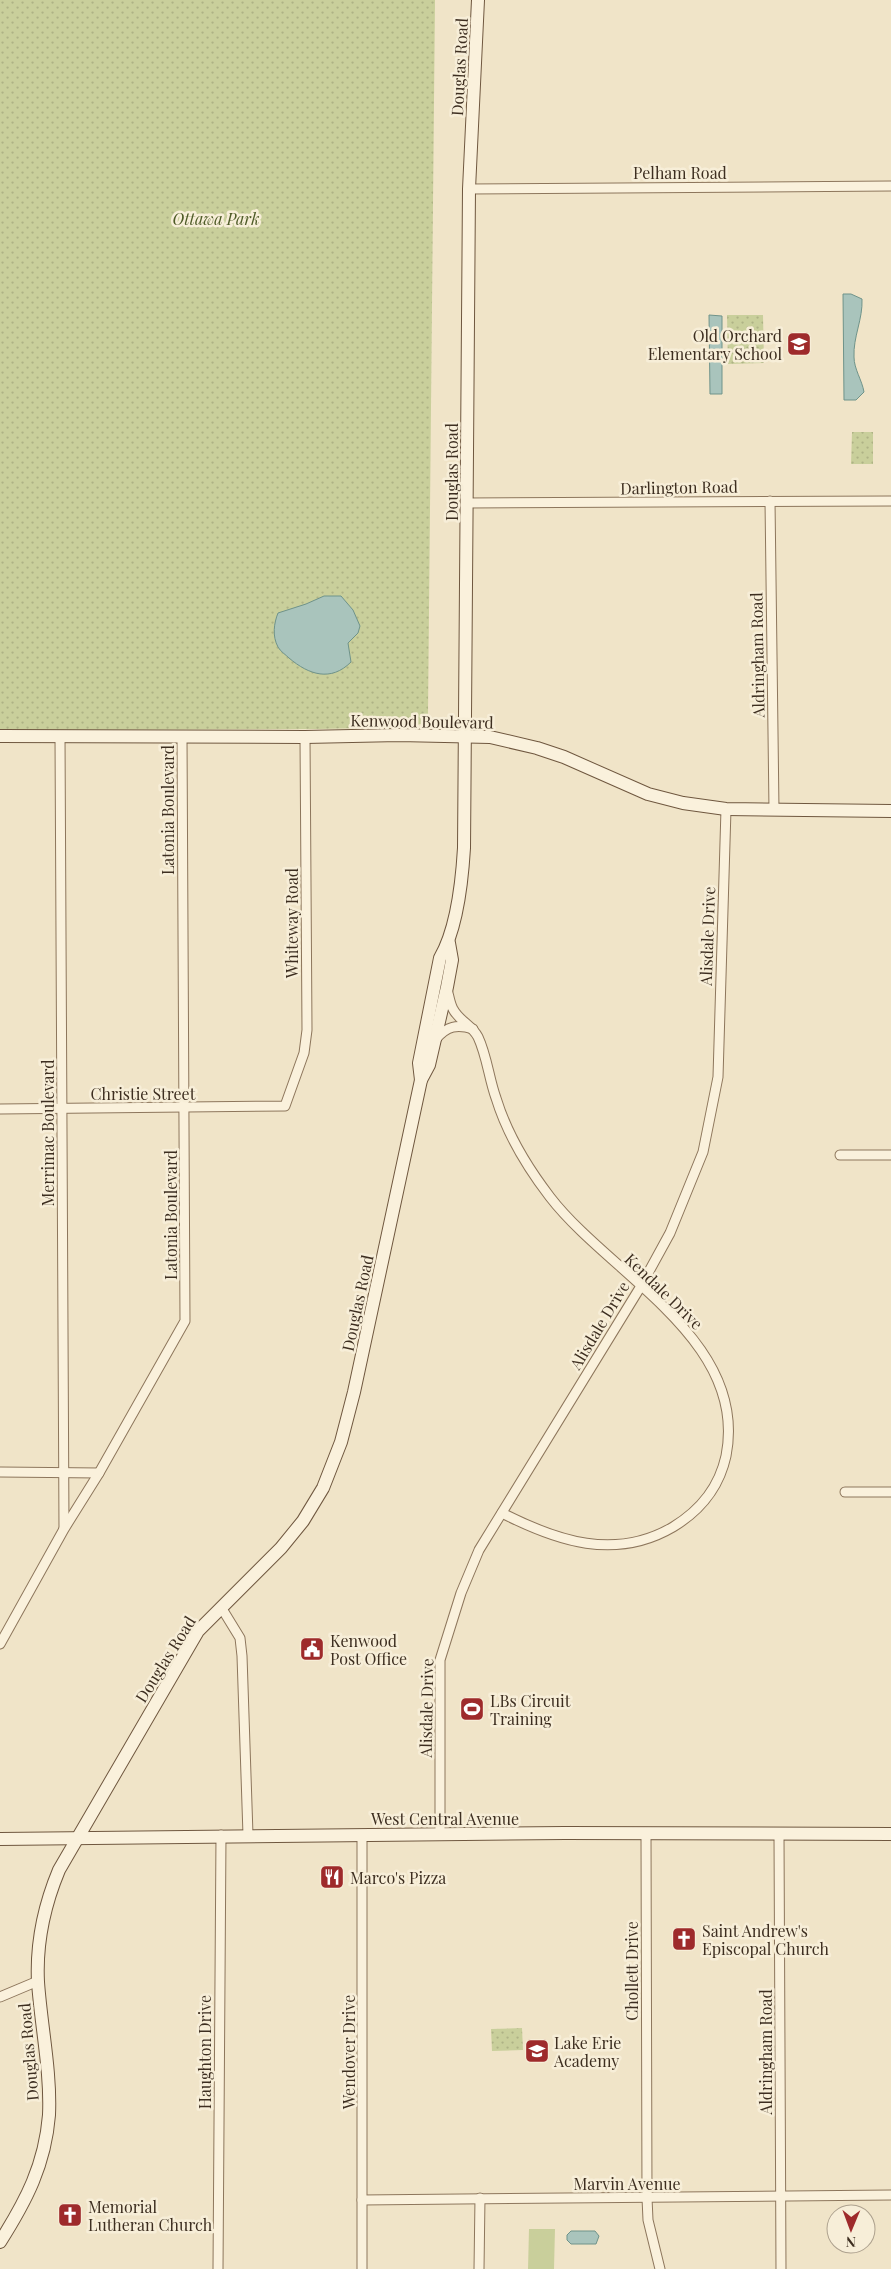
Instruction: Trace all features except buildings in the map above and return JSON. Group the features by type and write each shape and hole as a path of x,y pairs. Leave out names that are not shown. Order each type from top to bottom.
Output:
{"street":[{"name":"Douglas Road","path":"0,2242 32,2187 47,2130 49,2104 38,1981 40,1939 47,1900 59,1870 199,1630 290,1539 316,1499 333,1464 354,1392 421,1080 429,1065 447,987 452,960 449,944 463,864 466,735 469,189 478,0"},
{"name":"Pelham Road","path":"469,189 891,186"},
{"name":"Aldringham Road","path":"770,501 774,810"},
{"name":"Darlington Road","path":"467,503 891,501"},
{"name":"Kenwood Boulevard","path":"0,736 305,737 466,735 490,737 537,748 564,757 648,794 683,804 726,809 891,811"},
{"name":"Merrimac Boulevard","path":"60,736 64,1529"},
{"name":"Latonia Boulevard","path":"0,1644 64,1529 99,1473 185,1322 182,737"},
{"name":"Whiteway Road","path":"285,1106 304,1053 307,1030 305,737"},
{"name":"Alisdale Drive","path":"440,1835 440,1660 461,1593 479,1550 641,1286 670,1233 690,1189 703,1152 718,1077 726,809"},
{"name":"Douglas Road","path":"421,1080 419,1063 440,958 449,944"},
{"name":"Kendale Drive","path":"447,987 453,1009 473,1030 481,1046 504,1120 538,1182 578,1230 641,1286 690,1335 704,1353 723,1393 730,1426 724,1463 716,1487 708,1499 678,1524 650,1538 622,1544 604,1545 560,1539 537,1531 502,1513"},
{"path":"435,1040 442,1032 452,1026 473,1030"},
{"name":"Christie Street","path":"0,1109 285,1106"},
{"path":"840,1155 891,1155"},
{"path":"0,1472 99,1473"},
{"path":"844,1492 891,1492"},
{"path":"221,1607 240,1638 248,1835"},
{"name":"West Central Avenue","path":"0,1839 221,1835 565,1833 646,1835 891,1834"},
{"name":"Aldringham Road","path":"779,1834 780,2269"},
{"name":"Haughton Drive","path":"218,2269 221,1835"},
{"name":"Wendover Drive","path":"362,1835 362,2269"},
{"name":"Chollett Drive","path":"646,1835 647,2198 648,2220 660,2269"},
{"path":"0,1997 38,1981"},
{"name":"Marvin Avenue","path":"362,2200 780,2198 891,2195"},
{"path":"479,2269 480,2198"}],"green space":[{"name":"Ottawa Park","path":"0,0 435,0 428,713 426,723 405,727 318,729 0,730"},
{"path":"727,315 763,315 764,363 728,364"},
{"path":"852,432 873,432 873,464 851,464"},
{"path":"522,2028 523,2050 492,2051 491,2029"},
{"path":"529,2229 555,2229 554,2269 528,2269"}],"water":[{"path":"843,294 851,294 862,299 854,357 855,366 864,392 856,400 844,400"},
{"path":"709,315 722,316 722,394 710,394"},
{"path":"324,596 341,596 353,610 360,626 358,633 348,643 351,662 336,672 320,674 304,669 289,658 279,648 274,634 278,613"},
{"path":"571,2231 595,2231 599,2236 596,2244 571,2244 567,2240 567,2235"}],"place":[{"name":"Old Orchard Elementary School","path":"799,344"},
{"name":"Kenwood Post Office","path":"312,1649"},
{"name":"LBs Circuit Training","path":"472,1709"},
{"name":"Marco's Pizza","path":"332,1877"},
{"name":"Saint Andrew's Episcopal Church","path":"684,1939"},
{"name":"Lake Erie Academy","path":"537,2051"},
{"name":"Memorial Lutheran Church","path":"70,2215"}]}
